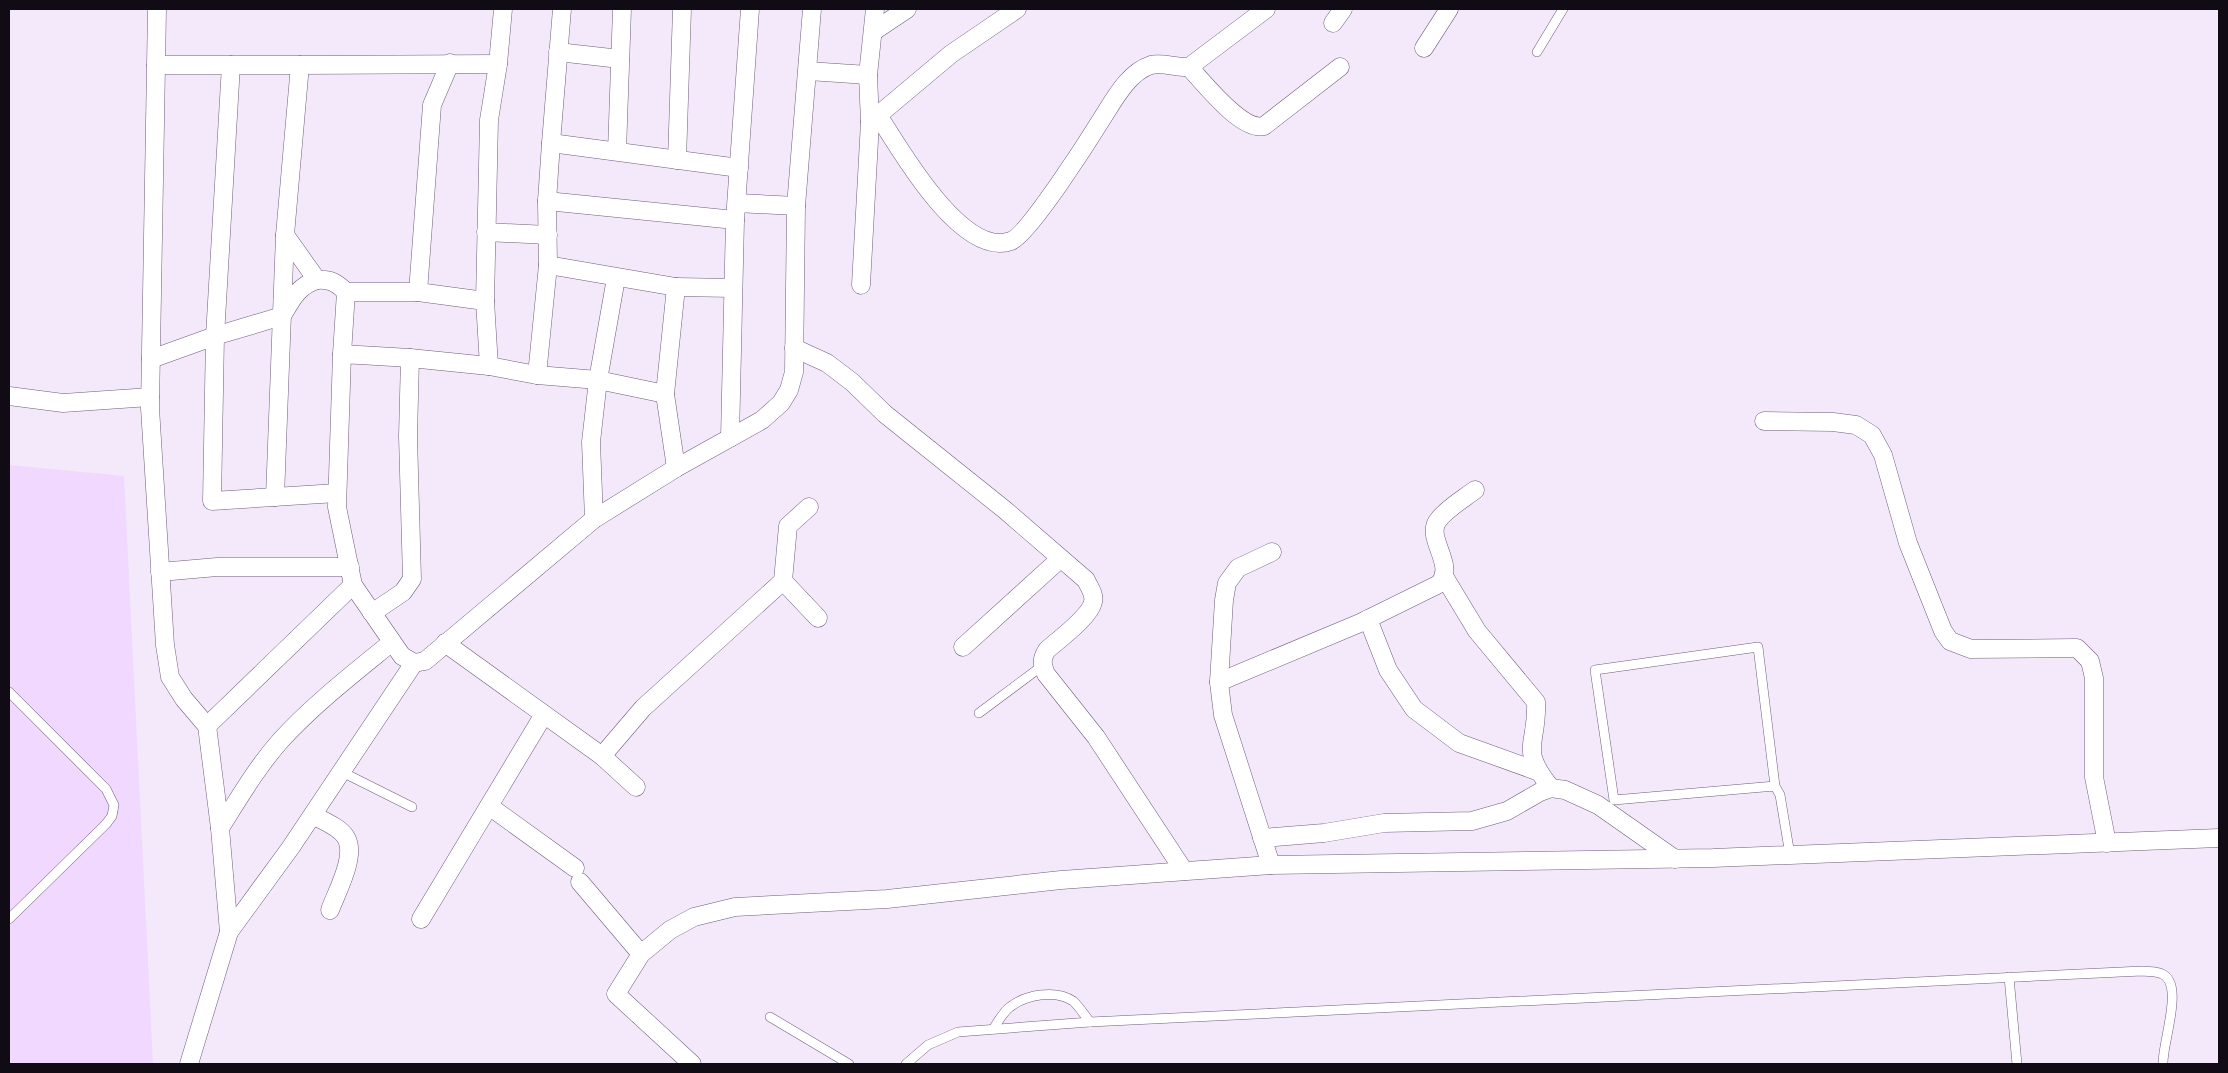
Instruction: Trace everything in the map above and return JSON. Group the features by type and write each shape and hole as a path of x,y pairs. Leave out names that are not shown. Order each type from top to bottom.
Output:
{"street":[{"path":"157,9 150,397 165,645 170,677 184,699 207,726 220,828 229,932"},
{"path":"489,366 485,301 489,120 498,64 503,9"},
{"path":"537,375 548,265 547,200 550,143 562,9"},
{"path":"617,150 622,9"},
{"path":"677,160 682,9"},
{"path":"730,438 736,212 750,9"},
{"path":"346,292 337,507 353,585 402,656 414,663 425,661 444,643 594,520 676,468 762,420 781,403 789,390 794,372 796,206 812,9"},
{"path":"861,286 874,119 868,76 876,9"},
{"path":"874,32 907,9"},
{"path":"874,119 951,54 1018,9"},
{"path":"874,119 917,178 961,226 980,239 1000,243 1012,241 1026,229 1084,148 1119,92 1139,71 1153,64 1189,68 1242,25 1266,9"},
{"path":"1424,48 1449,9"},
{"path":"558,52 620,59"},
{"path":"418,292 432,105 450,63"},
{"path":"156,65 498,64"},
{"path":"230,65 215,336 212,501 337,494"},
{"path":"275,497 285,235 300,65"},
{"path":"1189,68 1237,117 1250,126 1258,128 1264,126 1340,67"},
{"path":"808,71 868,76"},
{"path":"550,143 617,150 739,168"},
{"path":"547,200 736,212 796,206"},
{"path":"486,232 548,235"},
{"path":"285,235 317,280"},
{"path":"548,265 676,287 733,288"},
{"path":"594,520 591,442 598,380 616,278"},
{"path":"151,360 215,336 282,316 296,293 306,284 317,280 326,279 336,282 346,292 418,292 485,301"},
{"path":"676,287 665,394 676,468"},
{"path":"794,348 827,363 852,382 885,414 1005,510 1086,580 1093,594 1093,602 1088,613 1047,650 1042,658 1042,666 1046,674 1096,737 1184,871"},
{"path":"342,354 410,358 489,366 537,375 598,380 665,394"},
{"path":"372,613 403,592 412,579 408,436 410,358"},
{"path":"9,396 63,403 150,397"},
{"path":"1764,421 1833,422 1856,425 1872,435 1883,455 1908,543 1943,631 1950,641 1971,649 2077,648 2090,661 2094,678 2094,777 2107,843"},
{"path":"1219,682 1368,619 1439,584 1445,578 1446,571 1435,530 1437,520 1475,490"},
{"path":"602,756 643,708 782,581 788,526 809,507"},
{"path":"1271,865 1223,715 1219,682 1224,600 1227,583 1238,568 1272,552"},
{"path":"963,647 1060,558"},
{"path":"160,572 217,567 350,567"},
{"path":"1445,578 1477,631 1536,702 1531,755 1537,771 1552,788"},
{"path":"782,581 818,618"},
{"path":"207,726 353,585"},
{"path":"1368,619 1388,670 1414,708 1459,743 1537,771"},
{"path":"220,828 255,773 281,740 327,695 392,642"},
{"path":"444,643 543,716 602,756 636,787"},
{"path":"190,1064 229,932 342,772 414,663"},
{"path":"421,919 543,716"},
{"path":"1262,838 1324,833 1384,823 1472,821 1508,811 1540,792 1552,788 1565,790 1598,805 1675,859"},
{"path":"489,806 578,875 641,954"},
{"path":"312,815 336,827 345,836 350,848 349,859 330,910"},
{"path":"692,1064 616,994 641,954 670,930 694,917 735,907 887,899 1061,880 1271,865 1675,859 2219,838"}],"lane":[{"path":"1538,52 1562,9"},
{"path":"1775,786 1614,800 1595,670 1758,647 1775,786 1780,795 1790,855"},
{"path":"979,713 1042,666"},
{"path":"9,692 106,788 114,805 112,816 98,834 9,919"},
{"path":"342,772 412,807"},
{"path":"906,1064 928,1045 958,1032 993,1029 1090,1022 2142,971 2162,974 2172,985 2173,1003 2163,1052 2163,1064"},
{"path":"2010,977 2017,1064"},
{"path":"993,1029 1008,1008 1024,998 1042,996 1058,996 1073,1001 1090,1022"},
{"path":"770,1017 848,1064"}],"shaded area":[{"path":"9,465 124,476 153,1064 9,1064"}]}
